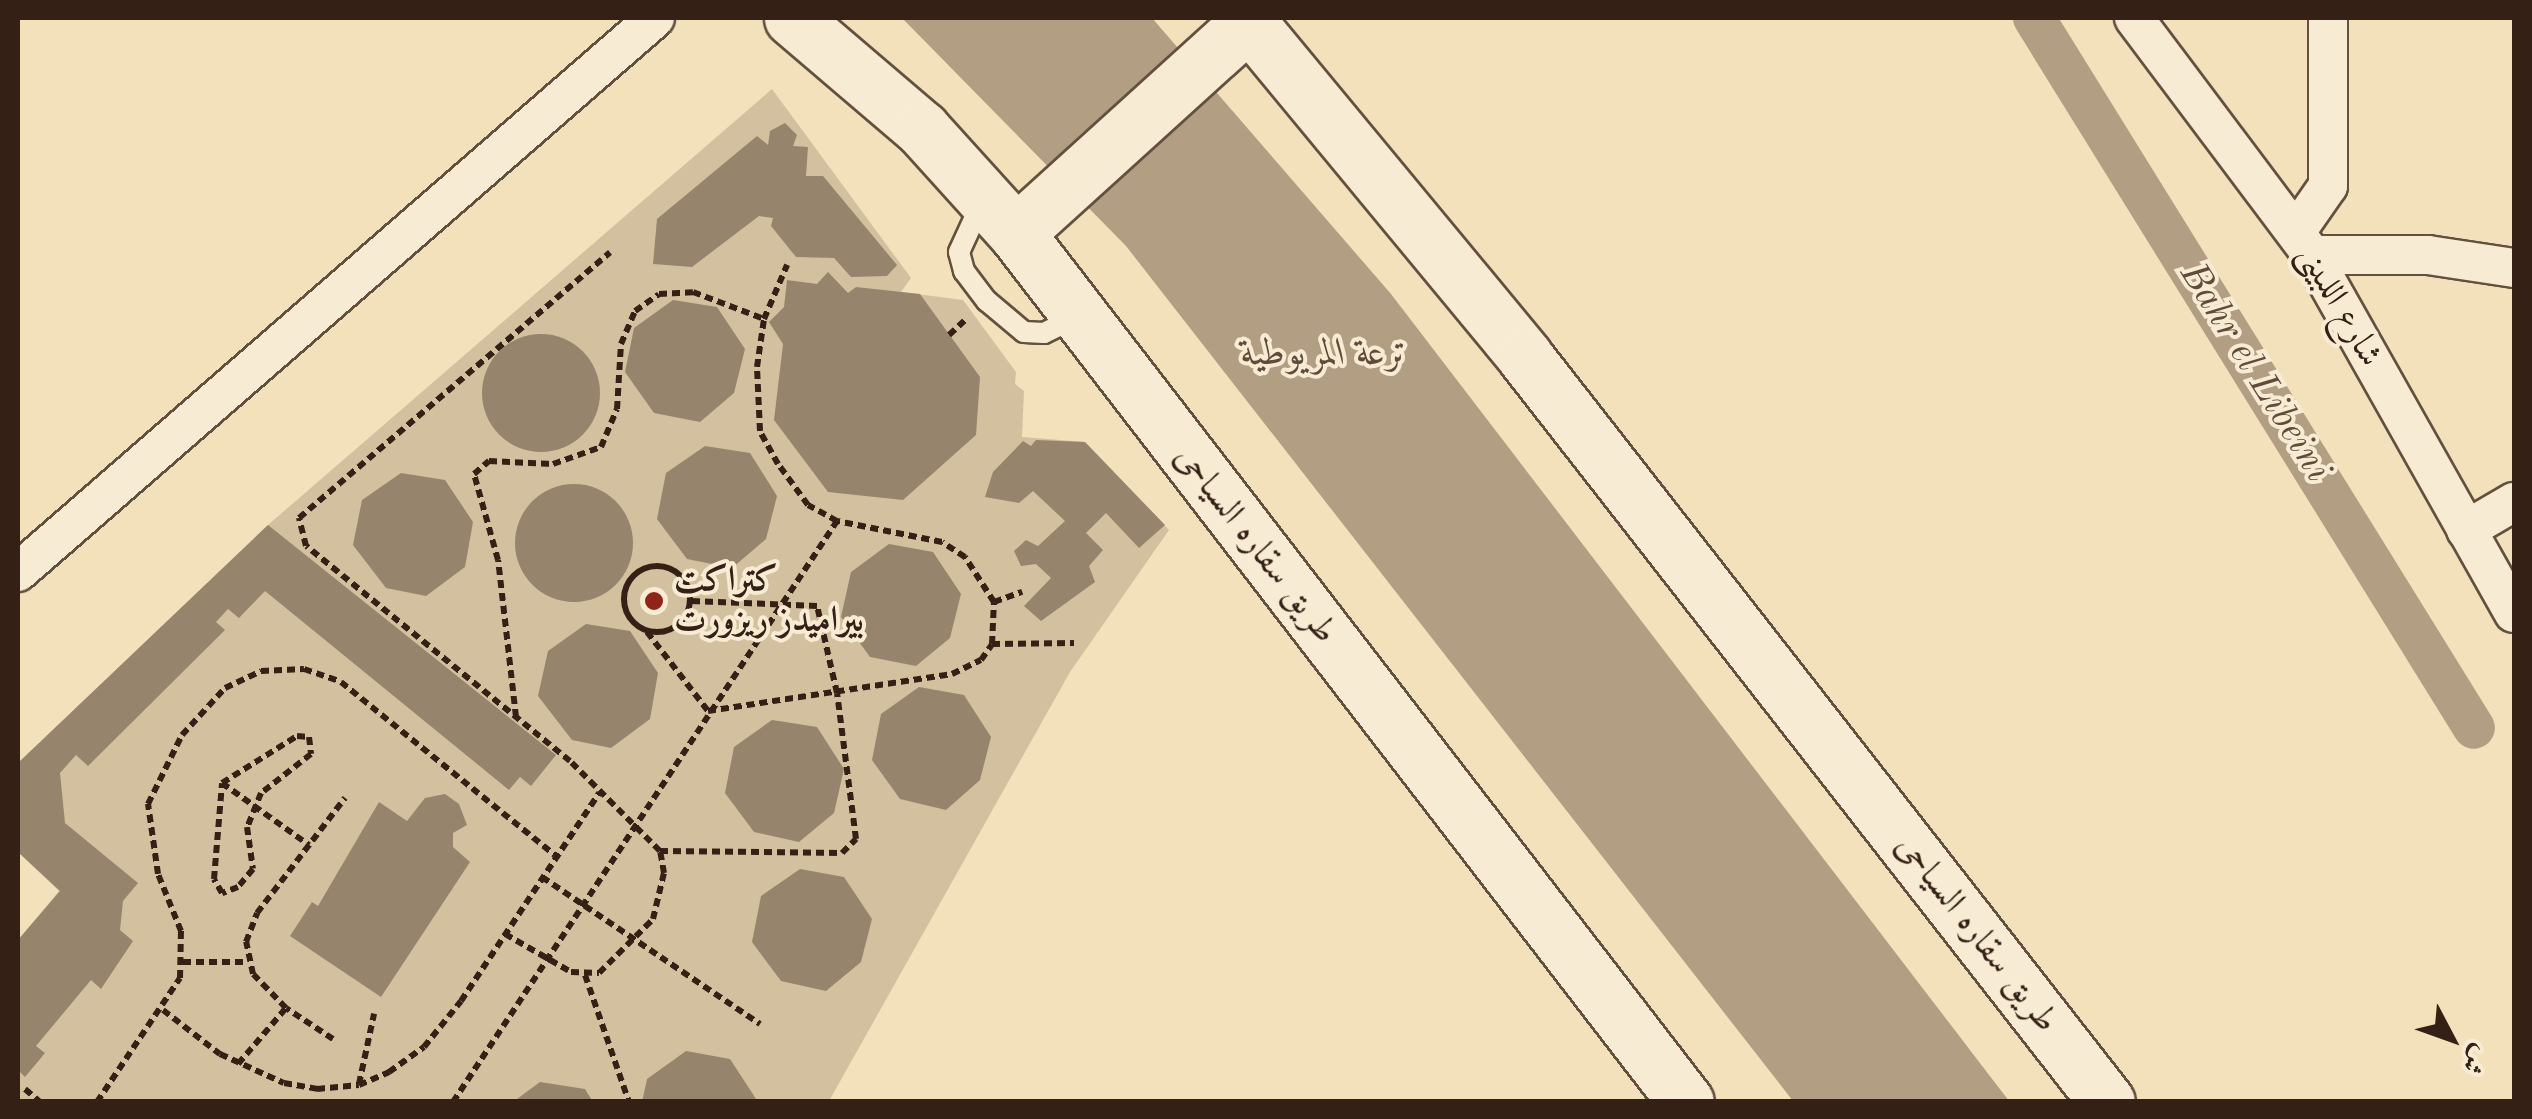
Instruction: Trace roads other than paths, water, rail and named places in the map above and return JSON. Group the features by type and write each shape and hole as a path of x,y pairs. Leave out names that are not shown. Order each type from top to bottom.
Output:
{"main road":[{"name":"طريق سقاره السياحى","path":"792,18 922,129 1001,214 1686,1102"},
{"name":"طريق سقاره السياحى","path":"1239,29 1525,356 2108,1102"},
{"path":"1001,214 1063,192 1239,29"}],"street":[{"path":"18,572 655,18"},
{"name":"شارع اللبينى","path":"2134,18 2304,244 2514,613"},
{"path":"2328,18 2328,186 2304,244 2428,255 2514,268"},
{"path":"2466,530 2514,502"}],"water":[{"name":"ترعة المريوطية","path":"902,18 1152,18 1391,294 2009,1101 1793,1101 1126,246"}],"waterway":[{"name":"Bahr el Libeini","path":"2034,18 2474,728"}],"place":[{"name":"كتراكت بيراميدز ريزورت","path":"654,601"}]}
